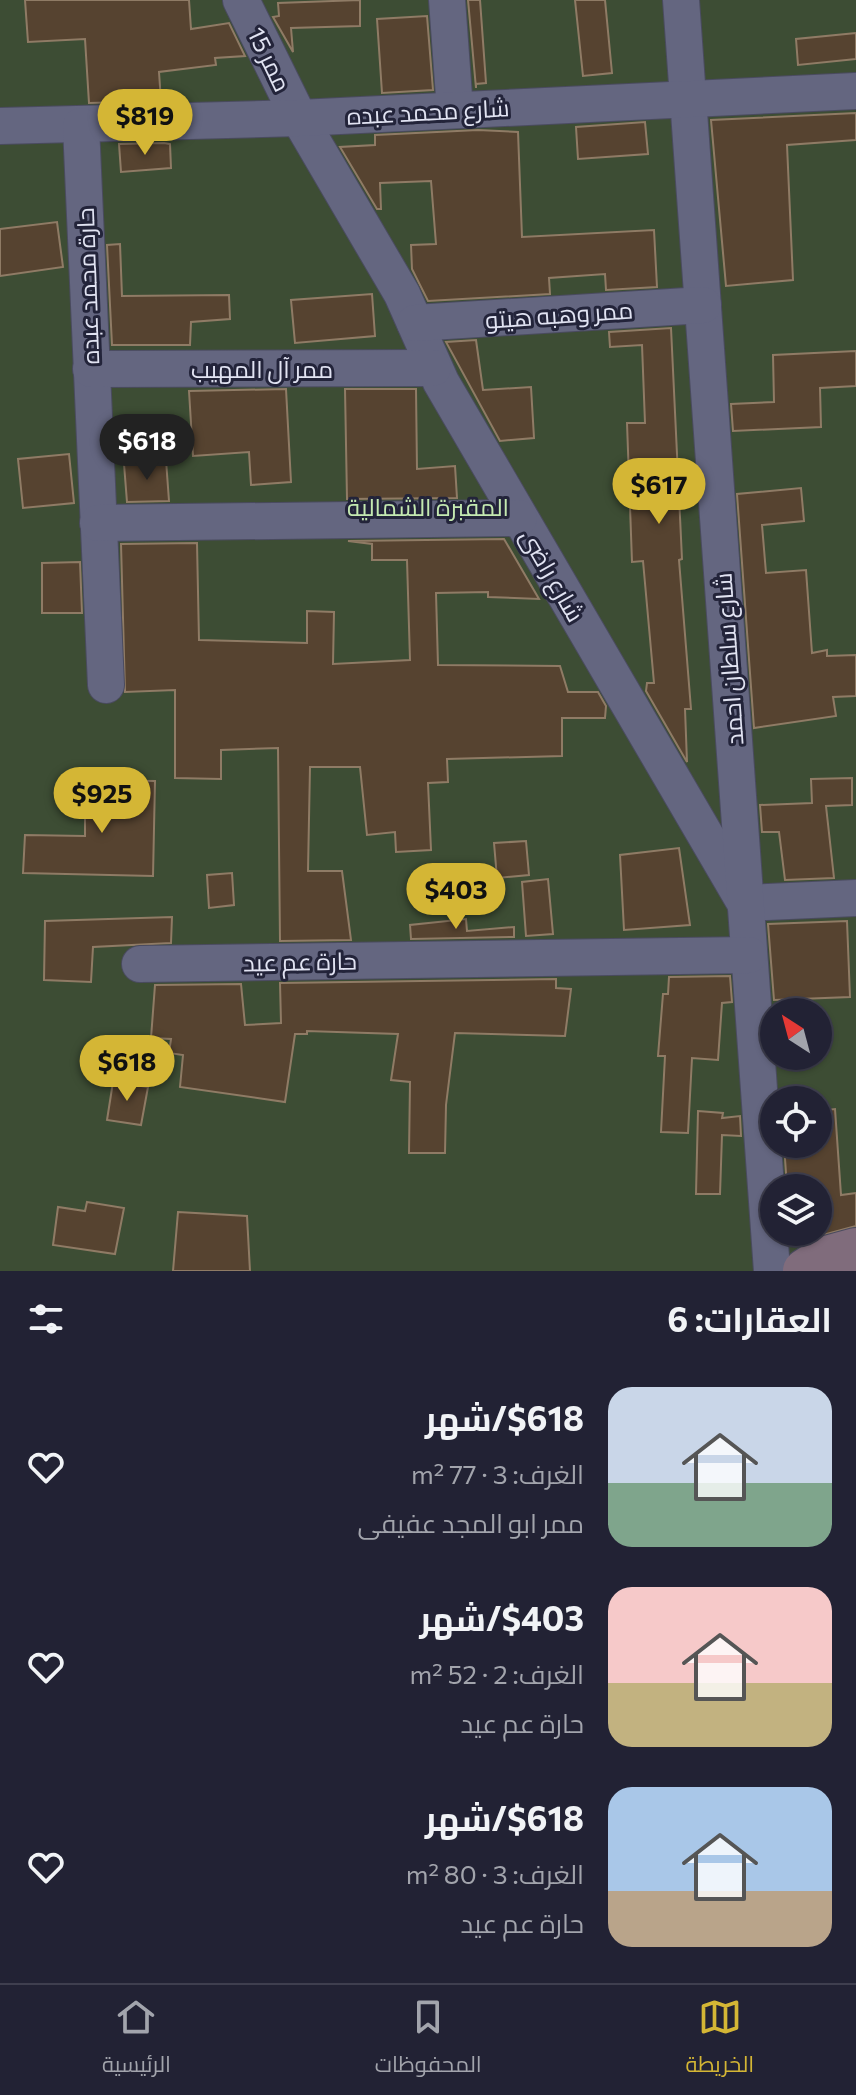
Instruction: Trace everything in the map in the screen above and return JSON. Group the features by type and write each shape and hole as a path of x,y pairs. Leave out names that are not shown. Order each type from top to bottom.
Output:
{"street":[{"name":"ممر 15","path":"241,0 299,118"},
{"path":"447,0 455,110"},
{"name":"شارع سلطان احمد","path":"681,0 772,1271"},
{"name":"شارع محمد عبده","path":"0,126 299,118 856,91"},
{"name":"شارع راضى","path":"299,118 415,323 433,368 745,903"},
{"name":"حارة محمد عبده","path":"81,126 106,685"},
{"name":"ممر وهبه هيتو","path":"415,323 703,305"},
{"name":"ممر آل المهيب","path":"91,369 433,368"},
{"path":"98,523 519,518"},
{"path":"745,903 856,898"},
{"name":"حارة عم عيد","path":"140,964 749,955"},
{"path":"805,1271 823,1259 856,1250"}],"green space":[{"name":"المقبرة الشمالية","path":"0,0 856,0 856,1271 0,1271"}],"building":[{"path":"25,0 189,0 191,29 229,23 245,56 215,58 216,65 159,72 161,101 89,103 85,39 28,42"},
{"path":"360,0 360,26 291,28 293,52 273,17 279,16 278,3"},
{"path":"468,0 480,0 486,83 476,84 476,88"},
{"path":"575,0 605,0 612,73 583,76"},
{"path":"427,16 433,90 382,93 377,19"},
{"path":"856,33 856,59 798,65 796,39"},
{"path":"856,113 856,140 787,145 793,280 726,286 711,120"},
{"path":"645,122 648,154 578,159 576,127"},
{"path":"478,130 518,132 522,237 654,230 657,287 606,290 605,274 549,278 550,294 428,301 412,269 411,245 436,244 431,181 380,183 381,209 377,209 340,147 375,145 375,135"},
{"path":"119,144 170,144 171,168 121,172"},
{"path":"57,222 63,267 0,276 0,229"},
{"path":"120,244 122,296 229,295 230,319 191,322 190,345 112,345 107,245"},
{"path":"372,294 375,336 295,343 291,300"},
{"path":"671,328 682,559 679,560 691,709 685,709 687,762 646,691 647,683 654,683 643,561 632,562 627,423 645,423 642,345 610,347 609,332"},
{"path":"476,340 483,390 531,387 534,438 500,441 446,342"},
{"path":"856,351 856,386 820,388 821,427 733,431 731,404 774,402 773,355"},
{"path":"286,389 291,482 251,485 249,452 193,456 189,391"},
{"path":"345,389 416,389 417,469 455,466 457,498 347,499"},
{"path":"69,454 74,503 23,508 18,459"},
{"path":"166,460 169,501 127,502 124,464"},
{"path":"801,488 804,521 762,525 766,573 806,570 812,653 827,650 827,656 856,655 856,696 833,697 836,716 754,728 737,494"},
{"path":"504,539 539,599 488,597 488,592 436,593 438,665 560,666 568,692 598,692 606,706 605,718 562,718 562,756 447,759 448,782 428,783 431,850 396,852 395,832 367,835 360,767 310,767 308,871 342,871 351,940 280,941 278,748 221,750 221,779 175,778 175,690 125,692 121,544 197,543 199,640 307,643 307,611 334,612 333,664 410,660 407,560 372,560 372,544 348,541"},
{"path":"80,562 82,613 42,613 42,563"},
{"path":"852,778 852,805 826,806 834,878 785,880 779,832 762,832 760,805 812,803 811,779"},
{"path":"85,780 155,781 153,876 23,873 25,835 85,836"},
{"path":"526,841 529,875 497,878 494,843"},
{"path":"679,848 690,925 624,930 620,855"},
{"path":"232,873 234,905 209,908 207,875"},
{"path":"548,879 553,934 526,936 522,882"},
{"path":"172,917 171,943 93,947 91,982 44,980 45,921"},
{"path":"466,919 467,931 514,927 514,937 411,939 410,925"},
{"path":"847,921 850,997 774,998 768,924"},
{"path":"730,976 732,1002 722,1003 718,1060 692,1058 688,1133 661,1132 665,1056 658,1056 663,994 668,994 669,977"},
{"path":"556,979 556,988 571,989 565,1036 455,1033 446,1105 445,1153 409,1153 410,1082 391,1080 398,1034 307,1031 307,1034 295,1034 285,1102 180,1087 183,1055 169,1053 171,1039 151,1038 155,985 241,984 245,1025 281,1023 280,983"},
{"path":"113,1082 148,1087 141,1125 107,1120"},
{"path":"832,1109 835,1109 841,1195 856,1193 856,1226 832,1232 832,1174 786,1174 785,1158 832,1158"},
{"path":"698,1111 723,1113 722,1118 740,1116 741,1136 722,1135 720,1194 696,1194"},
{"path":"87,1202 124,1208 115,1254 53,1245 58,1207 85,1211"},
{"path":"178,1212 247,1216 250,1271 173,1271"}]}
